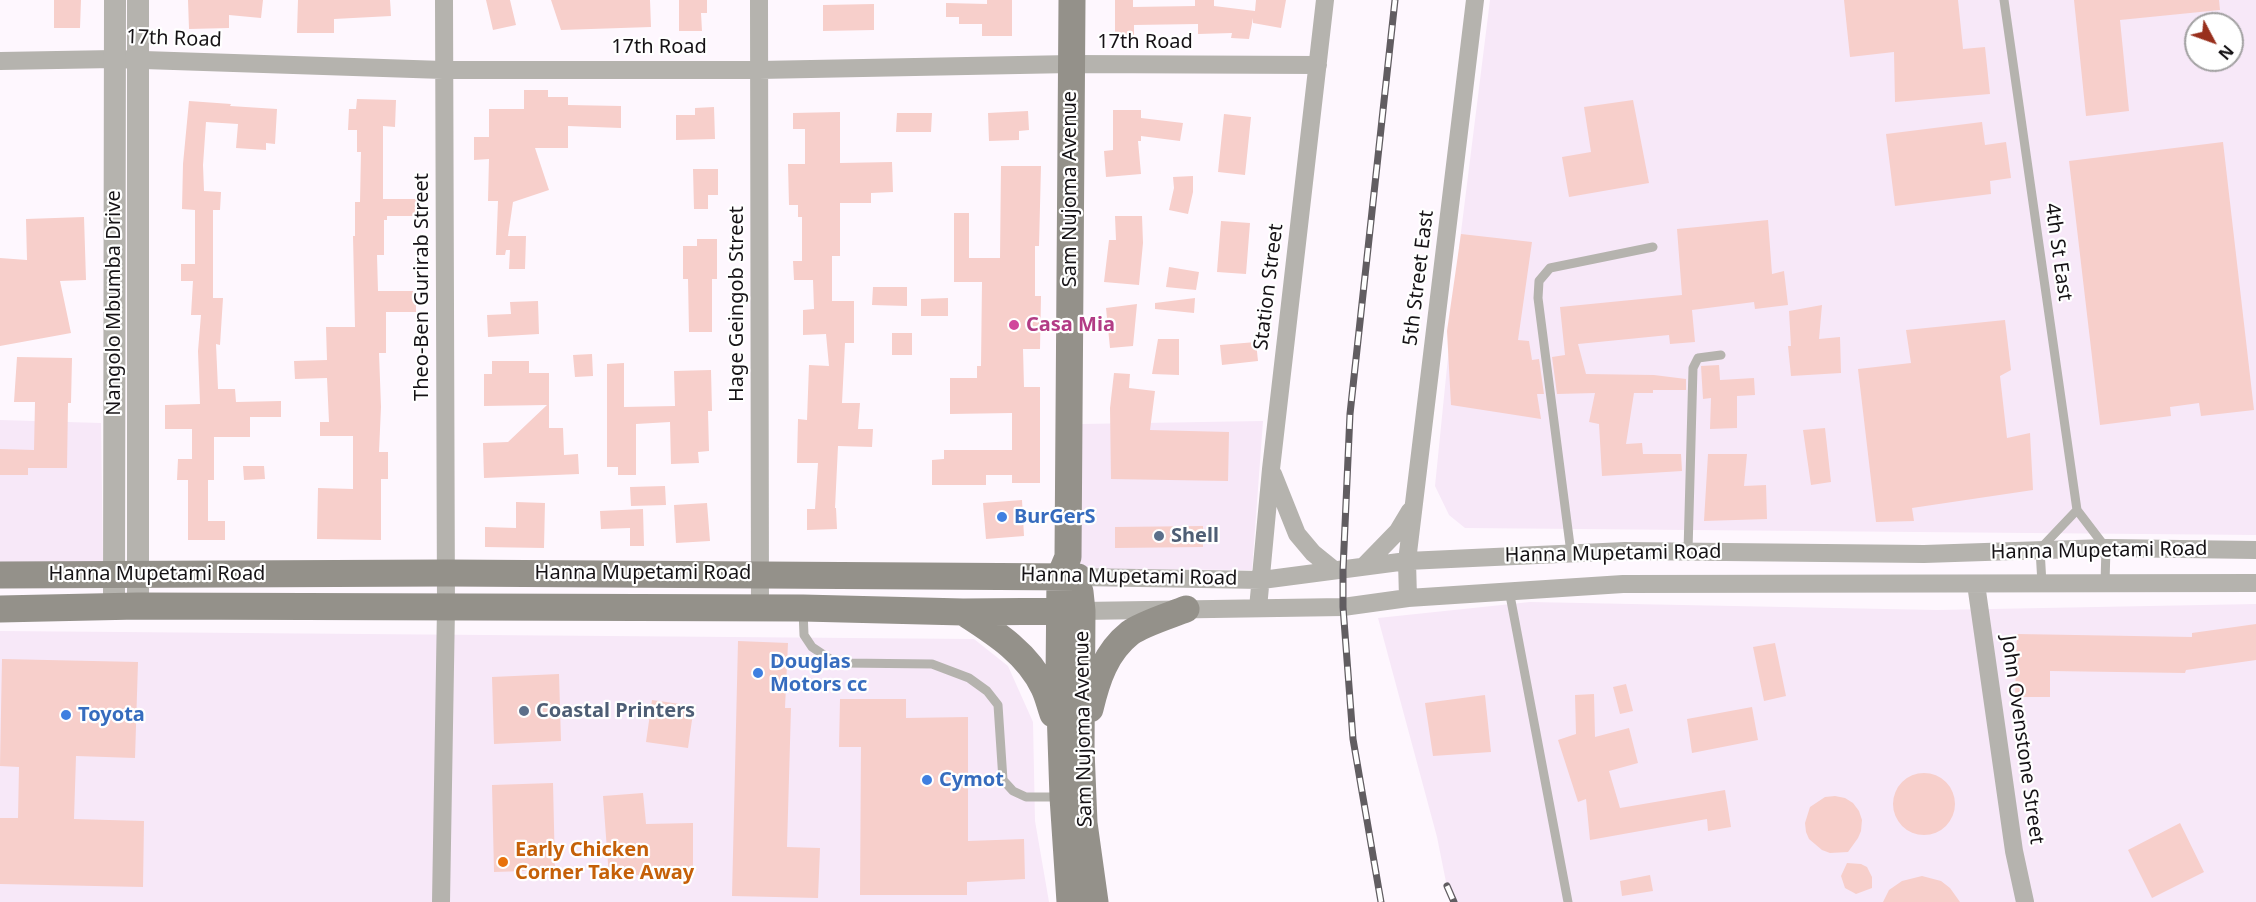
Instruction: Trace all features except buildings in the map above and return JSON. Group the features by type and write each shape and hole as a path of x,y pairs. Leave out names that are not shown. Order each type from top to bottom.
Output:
{"main road":[{"name":"Sam Nujoma Avenue","path":"1070,902 1063,797 1071,745 1071,611 1068,570 1072,0"},
{"name":"Hanna Mupetami Road","path":"0,575 761,574 1068,570"},
{"name":"Hanna Mupetami Road","path":"0,609 126,606 1071,611"},
{"path":"1071,745 1108,655 1131,632 1186,609"},
{"path":"963,612 1020,653 1034,670 1071,745"},
{"name":"Sam Nujoma Avenue","path":"1071,745 1095,902"}],"street":[{"name":"Nangolo Mbumba Drive","path":"115,0 114,59 126,606"},
{"name":"Nangolo Mbumba Drive","path":"126,574 138,0"},
{"name":"Theo-Ben Gurirab Street","path":"441,902 446,608 444,0"},
{"name":"Hage Geingob Street","path":"759,0 760,609"},
{"name":"Station Street","path":"1258,608 1271,469 1325,0"},
{"name":"5th Street East","path":"1408,598 1407,561 1475,0"},
{"name":"17th Road","path":"0,62 114,59 443,70 759,70 1071,64 1318,65"},
{"path":"1271,469 1297,534 1313,553 1334,570"},
{"path":"1363,567 1398,531 1414,506"},
{"name":"Hanna Mupetami Road","path":"1068,570 1262,580 1407,561 1625,551 1924,554 2106,548 2256,550"},
{"path":"1924,554 1925,583"},
{"name":"Hanna Mupetami Road","path":"1071,611 1343,607 1408,598 1623,584 2256,583"},
{"name":"John Ovenstone Street","path":"1976,584 2014,851 2025,902"}],"lane":[{"name":"4th St East","path":"2004,0 2077,510 2106,548"},
{"path":"1571,553 1538,298 1539,281 1550,268 1653,247"},
{"path":"1688,551 1693,368 1698,358 1721,355"},
{"path":"2042,584 2040,549 2077,510"},
{"path":"2105,583 2106,548"},
{"path":"1509,590 1568,902"},
{"path":"803,608 804,635 812,647 830,659 844,663 932,664 969,678 987,691 998,705 1003,780 1013,791 1026,797 1063,797"}],"shaded area":[{"path":"1490,0 2256,0 2256,535 1465,528 1449,515 1435,486 1459,248"},
{"path":"0,420 101,423 103,564 0,564"},
{"path":"1263,421 1252,570 1078,569 1081,424"},
{"path":"1530,602 1937,610 2256,604 2256,902 1450,902 1437,837 1378,618"},
{"path":"0,631 974,639 1008,666 1033,722 1035,821 1049,902 0,902"}],"railway":[{"path":"1381,902 1353,739 1343,607 1343,570 1350,414 1395,0"},
{"path":"1447,886 1454,902"}],"place":[{"name":"Casa Mia","path":"1014,325"},
{"name":"BurGerS","path":"1002,517"},
{"name":"Shell","path":"1159,536"},
{"name":"Douglas Motors cc","path":"758,673"},
{"name":"Coastal Printers","path":"524,711"},
{"name":"Toyota","path":"66,715"},
{"name":"Cymot","path":"927,780"},
{"name":"Early Chicken Corner Take Away","path":"503,862"}]}
